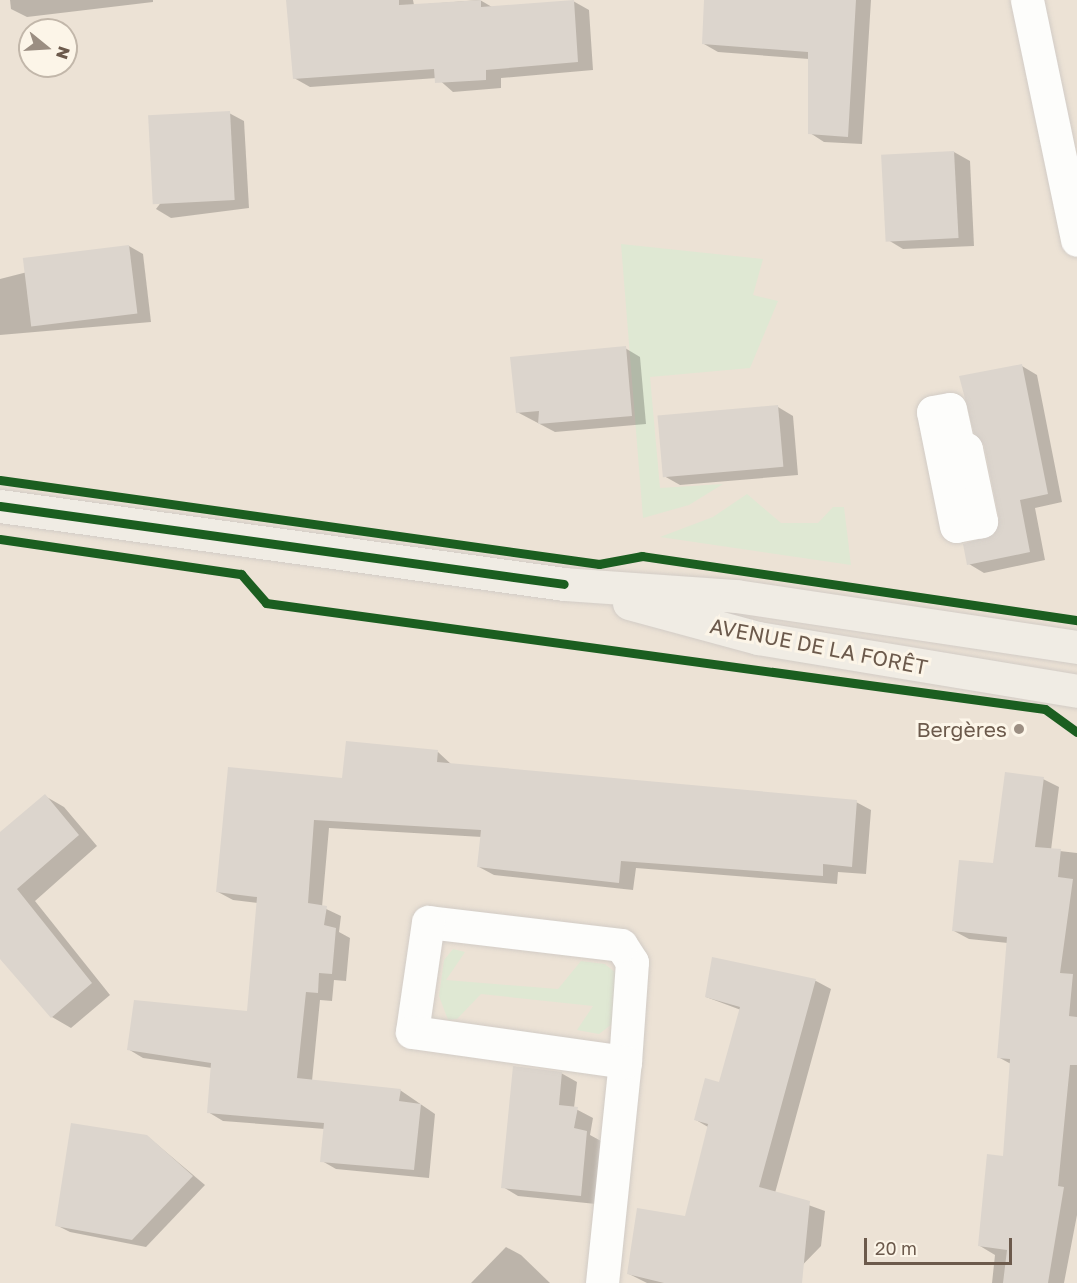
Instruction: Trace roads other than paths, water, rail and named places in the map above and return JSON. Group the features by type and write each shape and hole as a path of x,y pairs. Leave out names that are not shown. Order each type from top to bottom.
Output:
{"main road":[{"name":"AVENUE DE LA FORÊT","path":"0,506 564,584 736,596 1077,647"},
{"name":"AVENUE DE LA FORÊT","path":"564,584 758,638 1077,691"}],"street":[{"path":"1027,0 1077,240"},
{"path":"602,1283 625,1062 632,962 621,945 428,922 412,1032 625,1062"}],"place":[{"name":"Bergères","path":"1019,729"}]}
